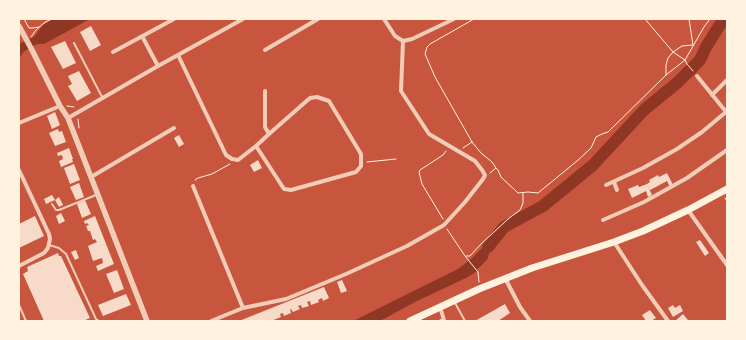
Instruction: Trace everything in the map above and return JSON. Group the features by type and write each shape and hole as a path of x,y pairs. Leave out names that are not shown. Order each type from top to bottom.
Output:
{"main road":[{"path":"410,321 505,278 643,231 688,210 727,189"}],"street":[{"path":"113,52 174,19"},
{"path":"68,118 243,19"},
{"path":"265,50 318,19"},
{"path":"384,19 395,36 403,41 412,39 454,19"},
{"path":"19,26 60,106 68,118 147,321"},
{"path":"142,36 158,66"},
{"path":"211,321 243,308 286,299 407,246 444,225 483,179 485,175 474,161 429,134 401,90 403,41"},
{"path":"178,55 226,155 232,159 238,160 310,98 317,96 329,101 361,154 361,166 356,172 291,190 284,189 256,146"},
{"path":"606,185 643,168 677,149 726,113 696,75"},
{"path":"712,95 727,80"},
{"path":"265,91 265,127 269,134"},
{"path":"19,123 60,106"},
{"path":"91,177 174,128"},
{"path":"603,220 644,202 687,178 727,150"},
{"path":"19,170 50,239 47,250 44,253 19,266"},
{"path":"614,182 617,190"},
{"path":"193,186 243,308"},
{"path":"688,210 727,265"},
{"path":"614,242 668,321"},
{"path":"505,278 520,307 530,321"},
{"path":"440,307 444,320 441,321"}],"lane":[{"path":"74,43 103,98"},
{"path":"52,204 56,210 59,210 97,194"},
{"path":"49,245 59,248 66,254 96,319 99,321"},
{"path":"454,300 466,321"},
{"path":"19,305 26,321"}],"path":[{"path":"24,19 30,28 40,26"},
{"path":"31,37 40,26 51,19"},
{"path":"474,19 430,44 427,47 425,54 435,77 472,142 481,153 492,162 501,177 518,193 538,193 592,148 596,137 608,132 666,75 685,60 710,19"},
{"path":"645,19 673,52 685,60 696,75"},
{"path":"690,19 694,45"},
{"path":"666,75 668,58 673,52 682,46 694,45"},
{"path":"79,116 79,126"},
{"path":"458,151 472,142"},
{"path":"450,146 443,155 420,170 422,184 443,219 444,225 478,272 479,289"},
{"path":"361,163 396,159"},
{"path":"198,178 212,174 238,160"},
{"path":"483,179 496,168"},
{"path":"465,256 470,256 508,219 520,210 523,203 523,192"}],"shaded area":[{"path":"53,19 90,19 44,44 35,45 23,52 19,57 19,44 34,37 43,25"},
{"path":"496,232 501,239 477,271 468,277 415,302 380,321 353,321 458,269 471,259"}],"building":[{"path":"91,26 101,45 90,51 80,32"},
{"path":"65,41 76,63 63,69 51,47"},
{"path":"79,71 91,93 77,101 68,86 72,84 68,76"},
{"path":"55,112 60,125 52,129 47,116"},
{"path":"58,129 59,132 62,131 66,142 55,146 49,133"},
{"path":"179,135 184,144 179,147 174,138"},
{"path":"69,148 73,162 61,167 59,161 63,159 62,155 58,156 57,153"},
{"path":"258,160 262,168 254,172 250,165"},
{"path":"74,164 80,180 70,184 64,168"},
{"path":"667,173 673,185 670,187 667,181 650,190 647,184 650,182 649,180 658,175 659,177"},
{"path":"79,183 84,197 76,200 70,187"},
{"path":"647,184 652,195 648,197 646,191 632,198 628,189 638,185 639,187"},
{"path":"52,195 55,200 46,204 44,199"},
{"path":"59,197 63,205 59,207 55,200"},
{"path":"85,200 91,214 82,218 77,204"},
{"path":"61,213 65,221 59,224 56,216"},
{"path":"35,216 44,236 19,248 19,224"},
{"path":"95,216 114,264 98,271 96,266 103,263 102,258 93,261 88,246 97,242 95,239 93,240 90,231 88,231 86,226 89,225 87,223 85,224 84,221"},
{"path":"700,240 709,253 705,256 696,242"},
{"path":"76,250 79,258 75,260 71,252"},
{"path":"58,253 59,256 61,256 90,318 83,321 44,321 23,274 28,271 27,267"},
{"path":"117,270 124,289 114,293 106,274"},
{"path":"342,280 347,291 341,293 337,282"},
{"path":"324,287 329,298 323,301 322,298 318,300 319,302 311,305 310,301 307,302 309,306 302,308 301,305 298,306 300,309 293,312 290,309 291,313 284,316 283,313 280,314 281,317 271,321 239,321"},
{"path":"126,294 131,305 103,316 98,305"},
{"path":"505,304 510,313 498,321 475,321"},
{"path":"673,305 675,308 680,305 683,311 673,317 668,308"},
{"path":"650,310 656,318 651,321 646,321 642,315"},
{"path":"683,314 688,320 687,321 675,321"}],"waterway":[{"path":"488,247 504,227 543,206 593,165 645,109 677,83 700,60 721,23 726,19"}]}
